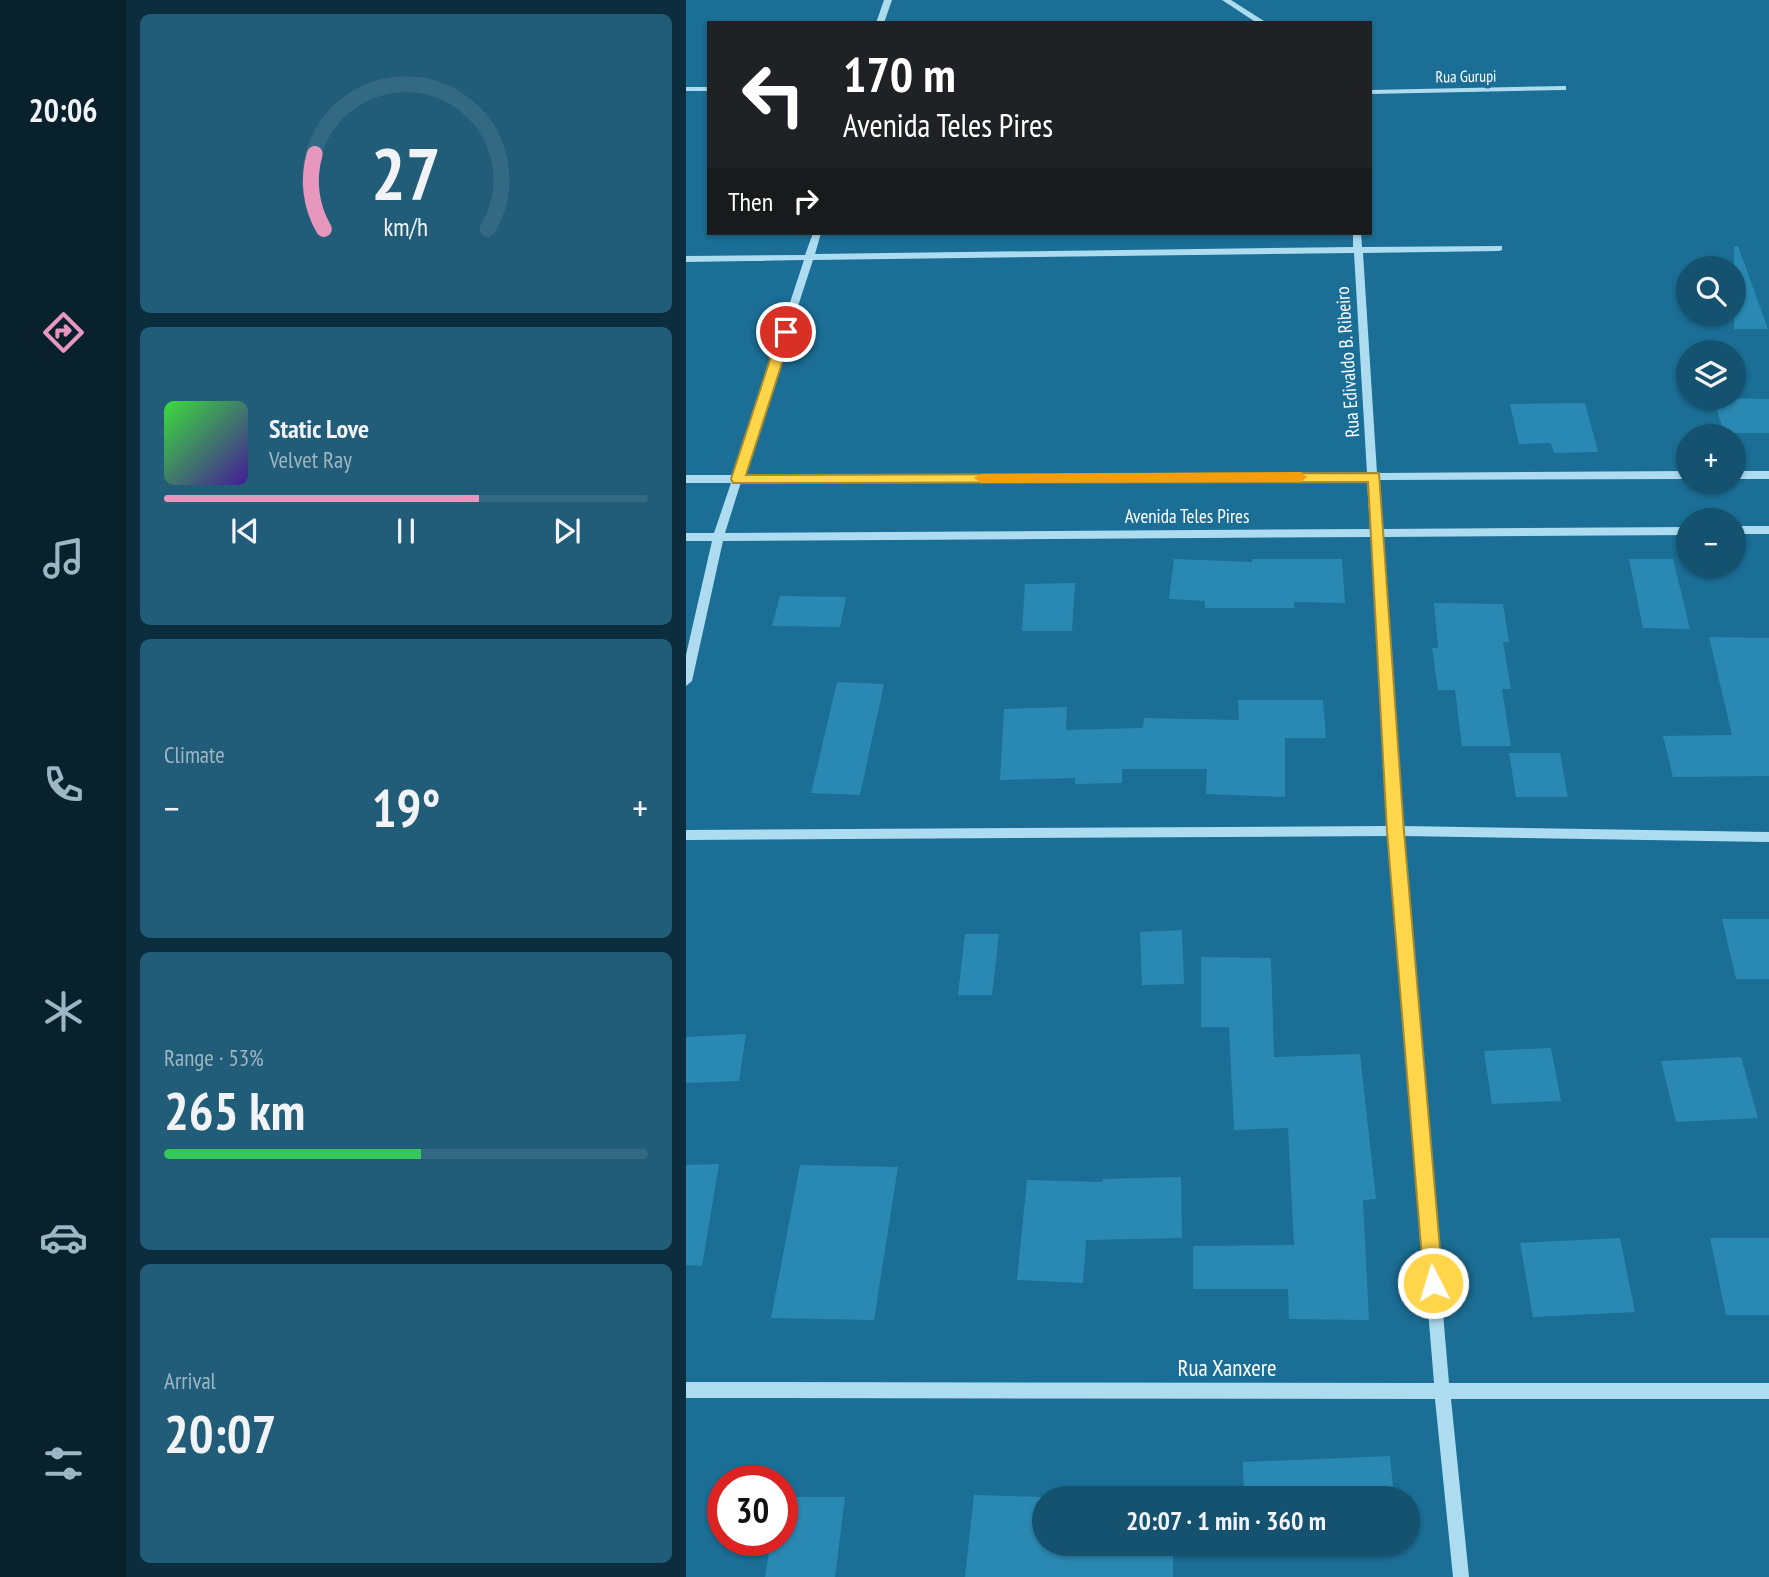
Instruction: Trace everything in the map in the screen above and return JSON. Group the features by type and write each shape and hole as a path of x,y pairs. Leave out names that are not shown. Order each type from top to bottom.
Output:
{"street":[{"path":"881,21 887,0"},
{"path":"1226,0 1260,21"},
{"name":"Rua Gurupi","path":"1372,92 1563,88"},
{"path":"686,89 707,89"},
{"path":"686,681 718,537 816,235"},
{"name":"Rua Edivaldo B. Ribeiro","path":"1357,235 1375,477 1395,831 1442,1390 1461,1577"},
{"path":"686,259 1499,248"},
{"name":"Avenida Teles Pires","path":"686,479 1676,475"},
{"path":"1746,475 1769,475"},
{"path":"1746,530 1769,530"},
{"name":"Avenida Teles Pires","path":"686,537 1676,531"},
{"path":"686,835 1395,831 1769,837"},
{"name":"Rua Xanxere","path":"686,1390 1769,1391"}],"building":[{"path":"1738,246 1742,256 1734,256 1734,247"},
{"path":"1746,268 1768,329 1734,329 1734,326 1746,326"},
{"path":"1746,399 1769,399 1769,433 1746,433 1746,424 1721,424 1717,410 1746,410"},
{"path":"1585,403 1598,452 1554,453 1551,443 1519,444 1510,404"},
{"path":"1174,559 1252,562 1252,559 1342,559 1345,603 1294,602 1294,608 1205,608 1205,601 1169,599"},
{"path":"1629,559 1673,559 1690,629 1643,628"},
{"path":"1075,583 1072,631 1022,631 1025,584"},
{"path":"780,596 846,597 840,627 772,626"},
{"path":"1434,603 1503,604 1509,642 1503,642 1511,689 1502,689 1511,746 1462,746 1455,690 1438,690 1432,648 1438,648"},
{"path":"1709,637 1769,638 1769,776 1673,777 1663,736 1732,735"},
{"path":"837,682 884,684 860,795 811,793"},
{"path":"1238,700 1323,700 1326,738 1285,738 1285,797 1206,794 1207,769 1122,769 1122,783 1075,784 1075,778 1000,780 1004,709 1067,707 1066,730 1143,728 1144,718 1239,720"},
{"path":"1509,753 1560,753 1568,797 1516,797"},
{"path":"1722,919 1769,919 1769,979 1736,979"},
{"path":"1182,930 1184,984 1142,985 1140,932"},
{"path":"965,934 999,934 992,995 958,995"},
{"path":"1201,957 1271,958 1274,1057 1360,1054 1376,1199 1363,1200 1369,1320 1289,1319 1288,1289 1193,1289 1193,1246 1294,1245 1288,1128 1234,1130 1229,1027 1201,1027"},
{"path":"746,1034 739,1081 686,1083 686,1037"},
{"path":"1551,1048 1561,1101 1492,1104 1484,1051"},
{"path":"1741,1057 1758,1118 1676,1122 1661,1061"},
{"path":"719,1164 702,1266 686,1265 686,1165"},
{"path":"800,1165 898,1167 874,1320 771,1318"},
{"path":"1181,1177 1182,1238 1086,1240 1083,1283 1017,1280 1027,1180 1102,1182 1103,1179"},
{"path":"1620,1238 1635,1312 1533,1317 1520,1243"},
{"path":"1710,1238 1769,1238 1769,1315 1726,1315"},
{"path":"1390,1456 1393,1486 1244,1486 1243,1462"},
{"path":"974,1495 1032,1497 1032,1556 1173,1556 1173,1577 965,1577"},
{"path":"798,1497 845,1497 835,1577 765,1577 768,1556 798,1556"}],"slow traffic":[{"path":"981,478 1301,477"}],"route":[{"path":"786,332 737,479 1375,477 1395,831 1433,1283"}]}
